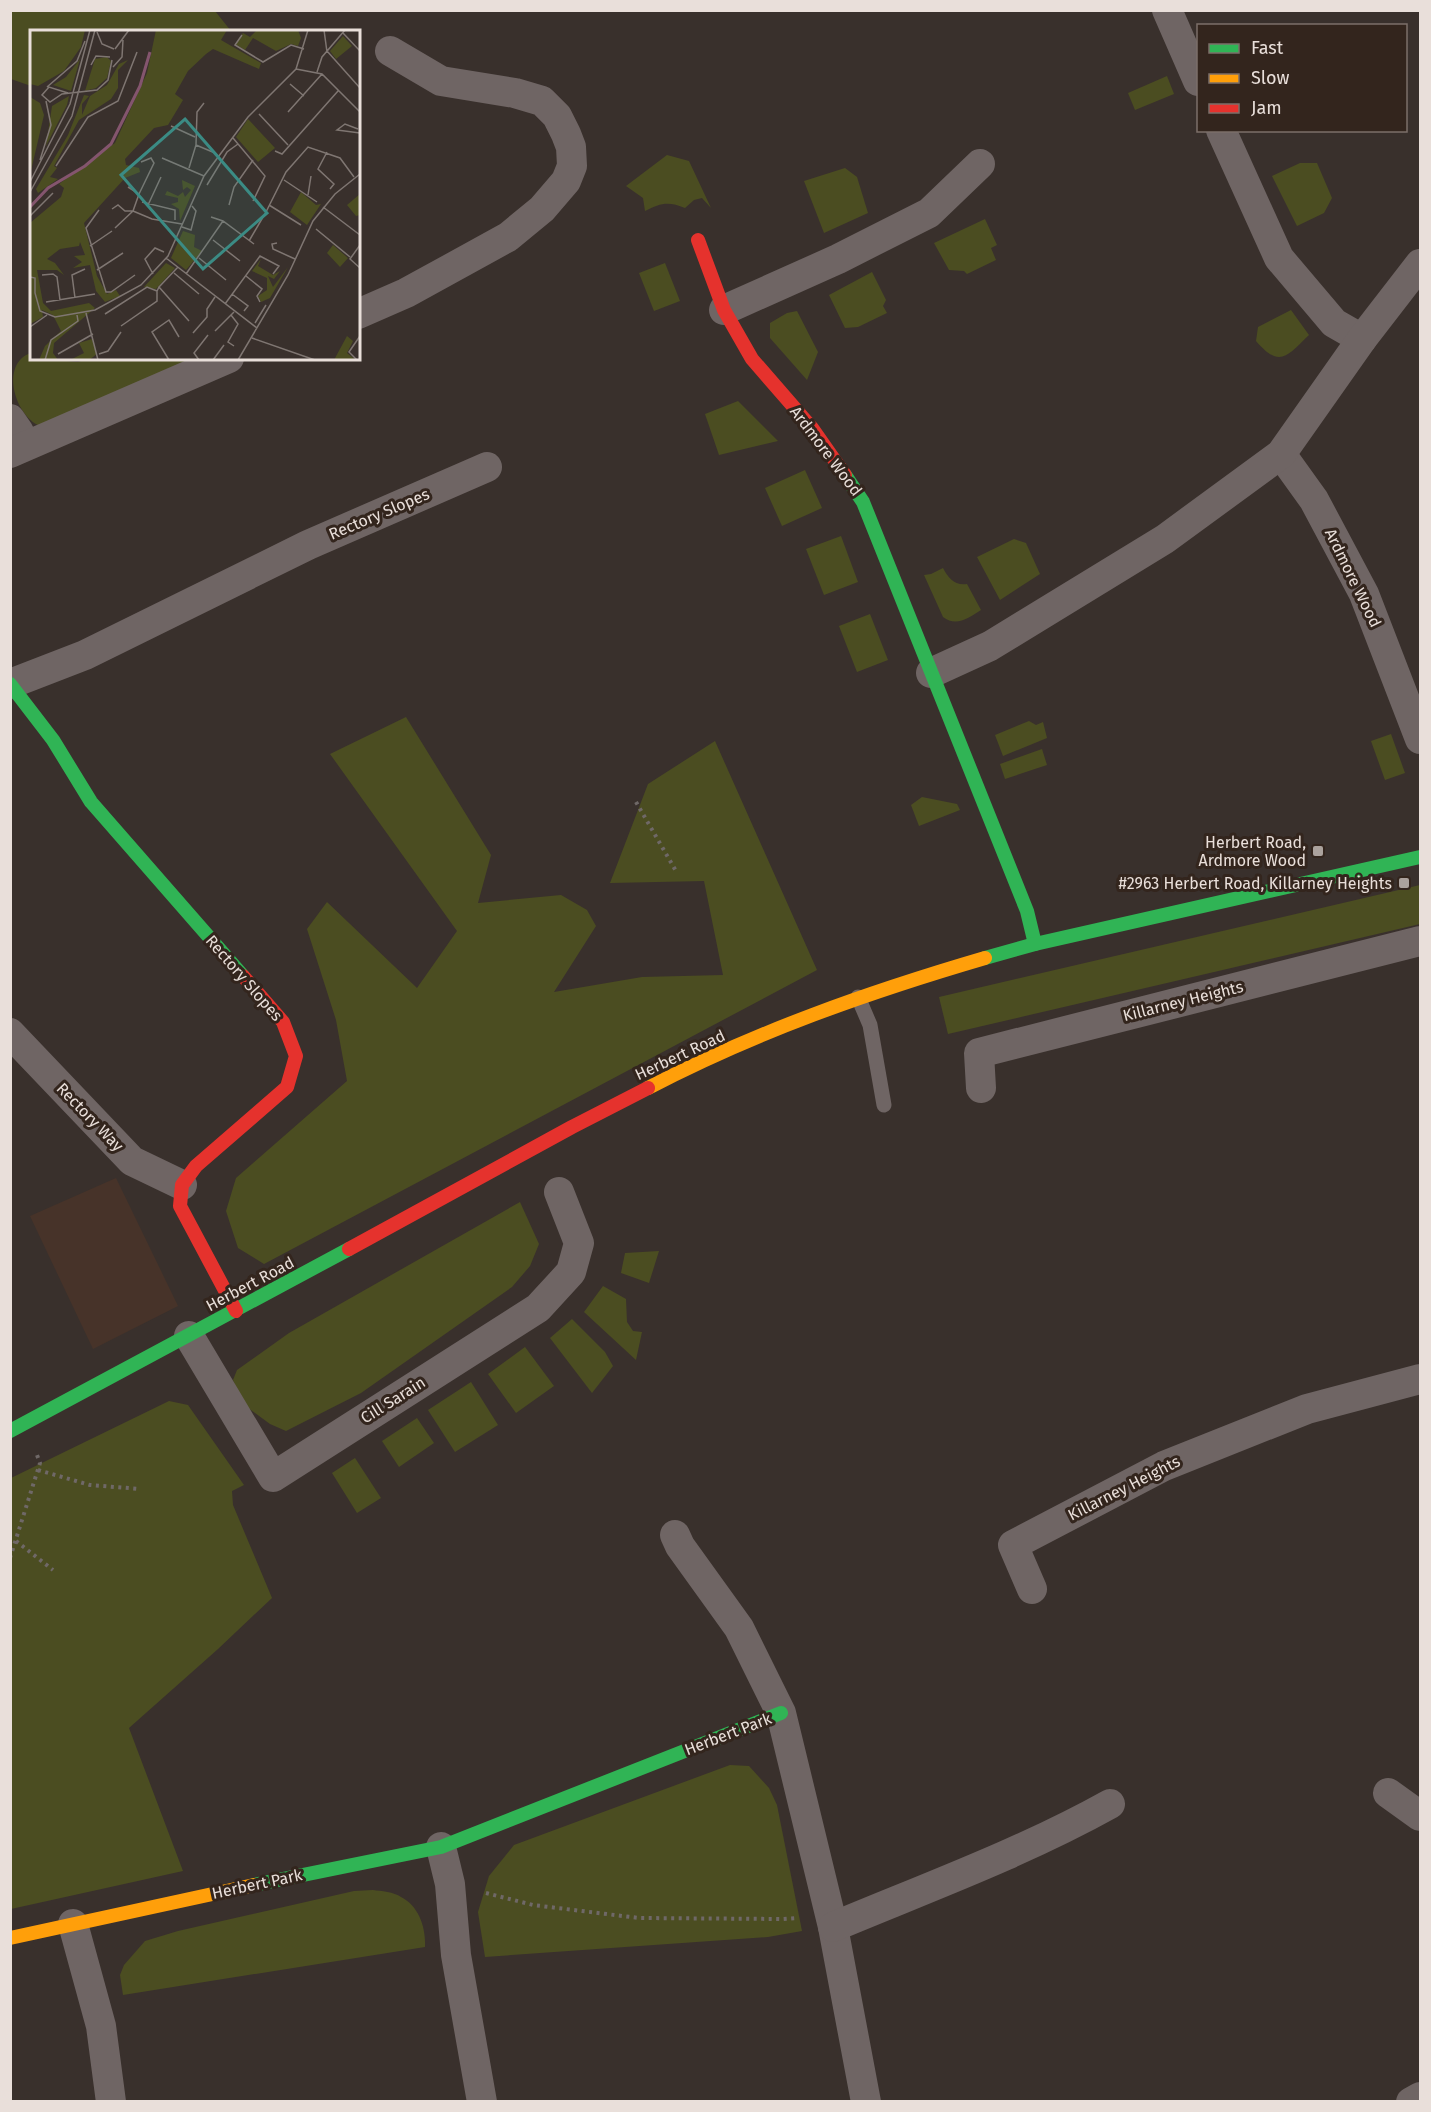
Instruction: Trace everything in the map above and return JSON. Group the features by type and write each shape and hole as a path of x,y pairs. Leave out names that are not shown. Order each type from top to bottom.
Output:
{"street":[{"path":"1167,10 1197,79"},
{"path":"360,313 406,293 508,237 542,210 566,181 572,166 571,147 566,134 557,116 542,101 515,93 441,81 390,51"},
{"path":"1222,132 1279,258 1334,323 1362,339"},
{"path":"724,310 838,259 929,213 980,164"},
{"name":"Ardmore Wood","path":"698,240 724,310 752,359 812,428 861,498 1027,911 1035,944"},
{"path":"931,673 990,646 1165,539 1281,454 1362,339 1420,264"},
{"path":"10,451 224,360"},
{"path":"10,419 19,432 10,451"},
{"name":"Ardmore Wood","path":"1281,454 1314,500 1364,594 1415,708 1420,740"},
{"name":"Rectory Slopes","path":"182,1185 196,1166 287,1087 296,1056 283,1022 91,802 53,740 10,684 85,655 308,545 487,468"},
{"name":"Herbert Road","path":"16,1428 236,1311 572,1127 661,1081 749,1041 858,997 1035,944 1420,856"},
{"name":"Killarney Heights","path":"981,1088 979,1053 1420,941"},
{"name":"Rectory Way","path":"10,1034 132,1161 182,1185"},
{"path":"182,1185 180,1206 236,1311"},
{"name":"Cill Sarain","path":"189,1336 273,1477 538,1308 571,1272 579,1243 559,1192"},
{"name":"Killarney Heights","path":"1032,1589 1013,1545 1164,1466 1307,1409 1420,1379"},
{"name":"Herbert Park","path":"675,1535 680,1546 739,1628 781,1713 831,1920 866,2102"},
{"name":"Herbert Park","path":"10,1938 441,1847 781,1713"},
{"path":"1388,1793 1420,1816"},
{"path":"831,1920 962,1873 1080,1820 1110,1804"},
{"path":"441,1847 450,1884 456,1955 482,2102"},
{"path":"73,1924 101,2026 111,2102"},
{"path":"1411,2102 1420,2097"}],"lane":[{"path":"858,997 870,1025 884,1105"}],"path":[{"path":"636,802 676,871"},
{"path":"10,1558 40,1463 16,1428"},
{"path":"38,1470 90,1485 140,1488"},
{"path":"16,1541 53,1570"},
{"path":"450,1884 533,1905 639,1918 831,1920"}],"shaded area":[{"path":"116,1178 178,1306 93,1349 30,1216"}],"green space":[{"path":"11,10 215,11 230,30 30,30 30,86 11,79"},
{"path":"1167,76 1174,94 1135,110 1128,93"},
{"path":"667,155 689,161 711,208 702,198 694,200 685,208 665,204 645,211 643,198 626,186"},
{"path":"1300,163 1317,163 1332,198 1324,213 1297,226 1272,176"},
{"path":"845,168 857,177 868,213 824,233 804,181"},
{"path":"985,219 997,245 991,248 996,260 967,274 964,271 949,270 934,243"},
{"path":"665,263 680,301 654,311 639,273"},
{"path":"872,272 886,300 883,306 887,313 858,327 845,328 829,295"},
{"path":"1291,310 1309,335 1289,354 1278,357 1271,355 1256,341 1258,327"},
{"path":"797,311 818,352 807,380 770,338 770,323 787,313"},
{"path":"30,354 30,360 78,362 84,360 196,360 40,426 23,411 14,389 13,378 21,359"},
{"path":"738,401 778,441 719,455 705,414"},
{"path":"805,470 822,508 782,526 765,488"},
{"path":"841,536 858,582 824,595 806,549"},
{"path":"1014,539 1026,543 1040,574 1000,600 977,557"},
{"path":"943,568 952,581 967,584 981,610 958,621 943,617 924,575"},
{"path":"870,614 888,660 857,672 839,626"},
{"path":"406,717 491,855 478,903 561,895 587,910 596,926 554,992 642,977 723,975 704,881 610,883 648,784 715,741 817,970 264,1264 238,1248 226,1211 236,1178 347,1081 336,1020 307,929 327,902 417,988 457,931 330,754"},
{"path":"1029,721 1036,725 1043,722 1047,738 1003,756 995,735"},
{"path":"1391,734 1405,773 1385,780 1371,741"},
{"path":"1042,749 1047,765 1005,779 1000,764"},
{"path":"922,797 957,804 960,810 919,826 911,805"},
{"path":"1420,885 1420,924 948,1034 939,997"},
{"path":"520,1202 539,1244 530,1266 512,1287 361,1393 286,1431 270,1424 244,1405 233,1380 237,1370 289,1333"},
{"path":"659,1251 649,1283 621,1273 625,1253"},
{"path":"603,1286 626,1299 627,1322 633,1331 642,1332 636,1360 584,1312"},
{"path":"572,1319 605,1352 613,1366 592,1393 550,1338"},
{"path":"525,1347 554,1386 516,1413 488,1374"},
{"path":"471,1382 498,1425 455,1452 428,1410"},
{"path":"169,1401 188,1405 244,1485 232,1491 233,1505 272,1598 129,1728 183,1871 11,1909 11,1478"},
{"path":"417,1418 434,1443 399,1467 382,1441"},
{"path":"355,1458 381,1498 357,1513 332,1473"},
{"path":"730,1765 749,1766 769,1788 777,1805 802,1931 768,1937 485,1957 478,1912 489,1876 514,1845"},
{"path":"373,1890 395,1894 412,1906 423,1925 425,1947 123,1995 120,1975 124,1965 145,1941 178,1931 354,1891"}],"traffic: fast":[{"path":"845,475 863,502 1027,911 1035,944"},
{"path":"10,684 53,740 91,802 243,976"},
{"path":"985,958 1035,944 1420,857"},
{"path":"10,1431 349,1249"},
{"path":"254,1885 441,1847 781,1713"}],"traffic: slow":[{"path":"648,1088 771,1031 856,999 985,958"},
{"path":"10,1938 254,1885"}],"traffic: jam":[{"path":"698,240 724,310 752,359 812,428 845,475"},
{"path":"236,1311 180,1206 182,1185 196,1166 287,1087 296,1056 283,1022 243,976"},
{"path":"349,1249 648,1088"}],"place":[{"name":"Herbert Road, Ardmore Wood","path":"1318,851"},
{"name":"#2963 Herbert Road, Killarney Heights","path":"1404,883"}]}
